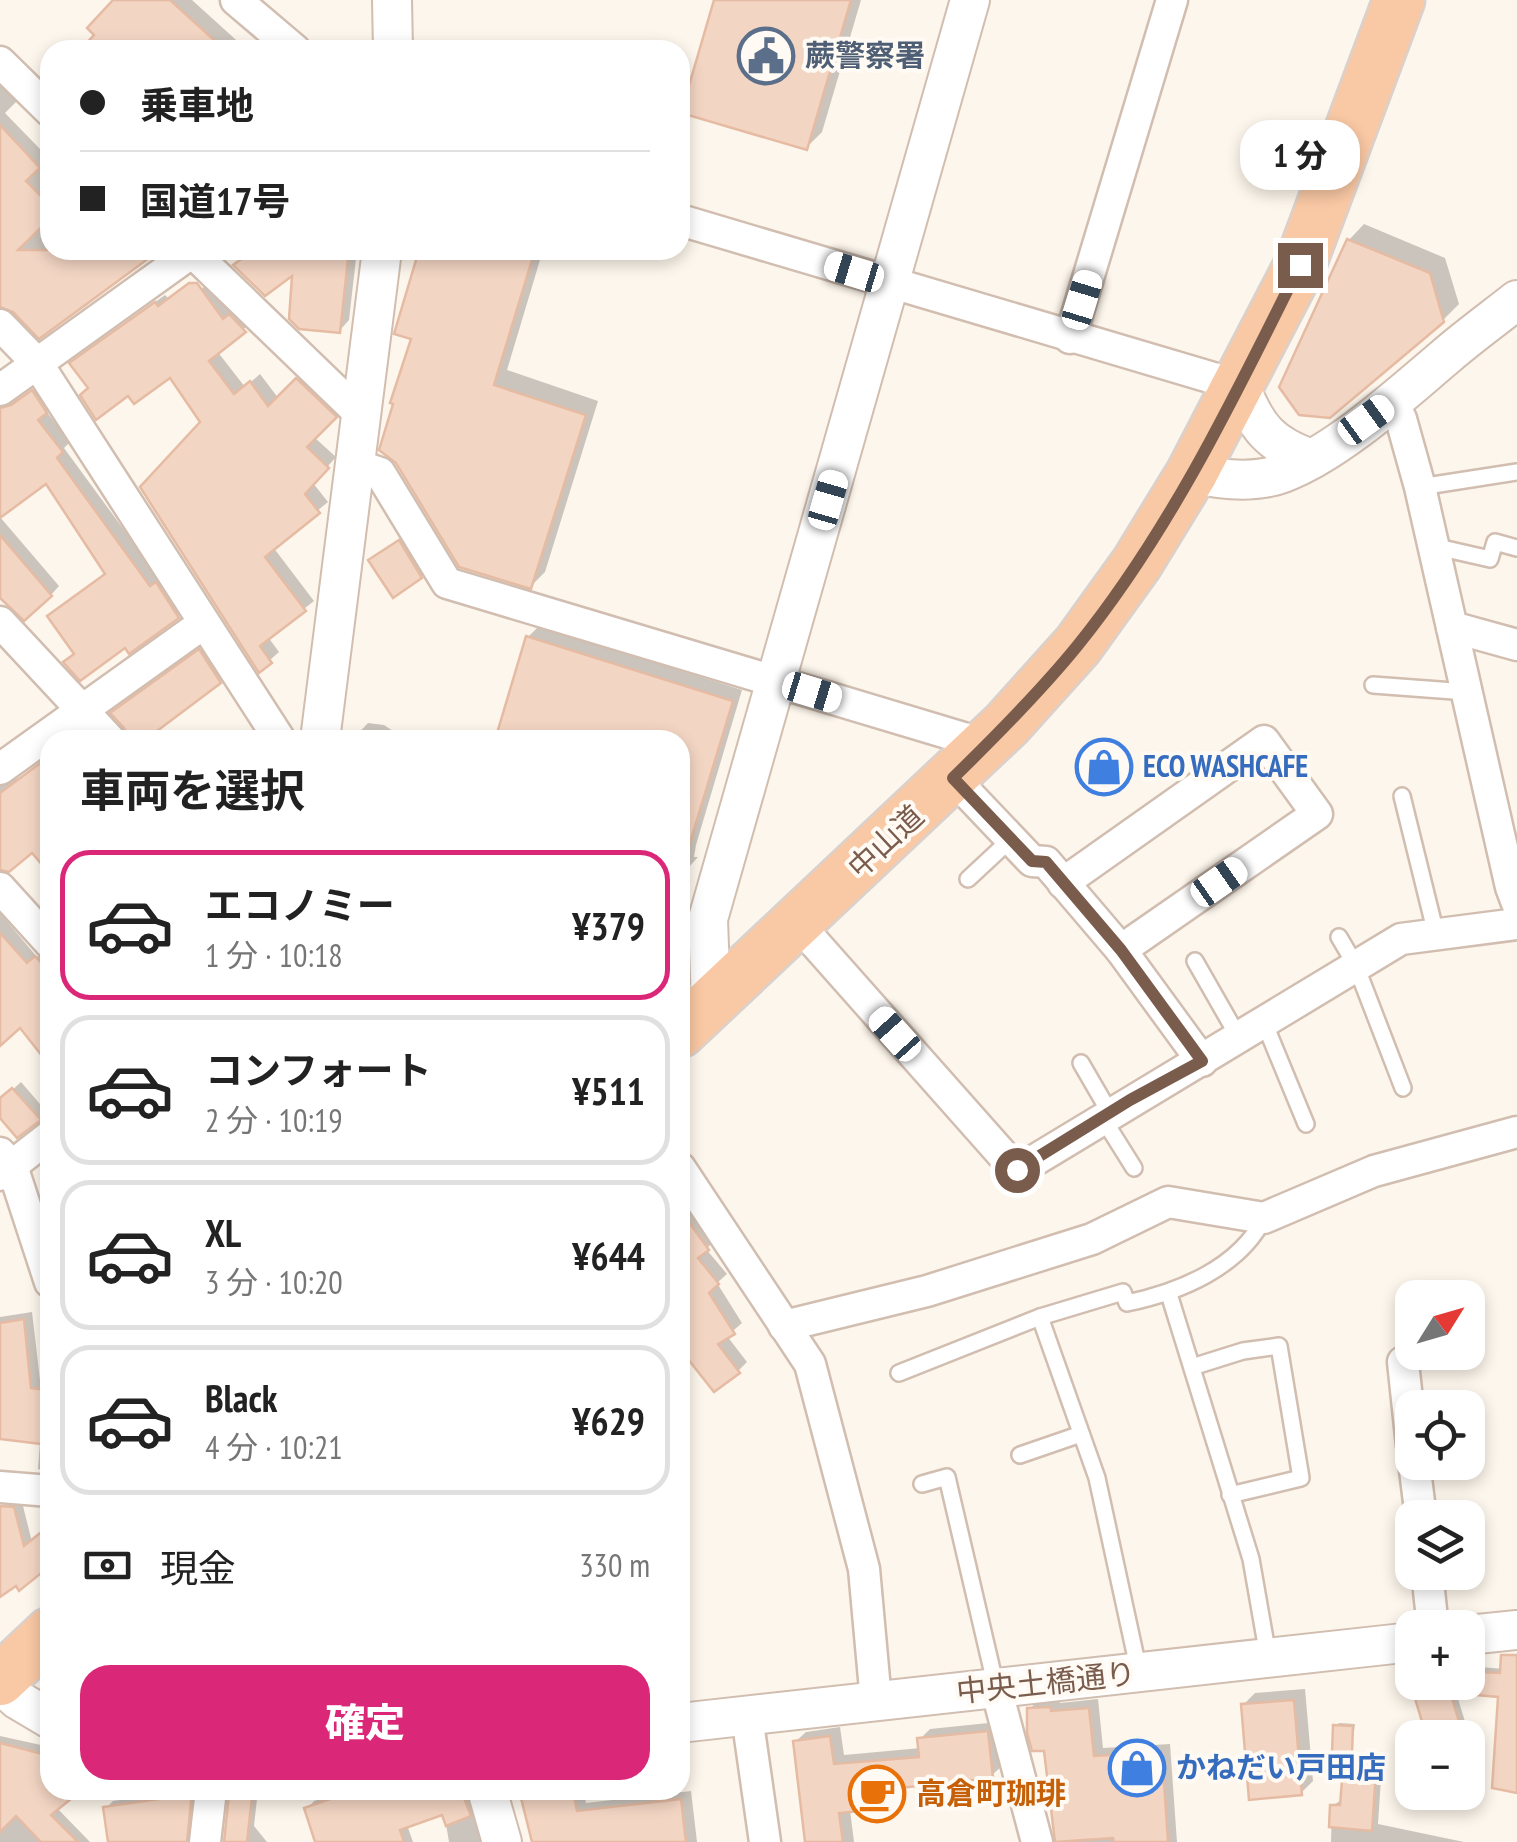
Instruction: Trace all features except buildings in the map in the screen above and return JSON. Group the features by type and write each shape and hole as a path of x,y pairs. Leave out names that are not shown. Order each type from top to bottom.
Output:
{"highway":[{"name":"中山道","path":"696,1018 970,762 1078,645 1137,563 1240,386 1300,265 1400,0"},
{"path":"0,1682 40,1642"}],"street":[{"path":"236,0 283,40"},
{"path":"392,0 393,40"},
{"path":"696,1018 694,936 708,920 970,0"},
{"path":"1070,338 1172,0"},
{"path":"0,62 40,102"},
{"path":"690,223 1240,386 1250,411 1275,443 1312,458"},
{"path":"0,390 180,260"},
{"path":"201,260 361,414"},
{"path":"321,730 381,260"},
{"path":"1192,473 1217,479 1260,480 1282,474 1312,458 1392,401 1517,300"},
{"path":"0,325 37,363 274,730"},
{"path":"1392,401 1401,418 1420,487 1517,903"},
{"path":"354,464 380,473 447,584 777,681 970,762 1011,840 1032,861 1046,862 1121,950 1202,1061"},
{"path":"0,622 101,730"},
{"path":"56,730 204,623"},
{"path":"1452,627 1517,645"},
{"path":"0,769 40,741"},
{"path":"1063,882 1264,741 1317,814 1121,950"},
{"path":"0,888 40,932"},
{"path":"798,924 1017,1170 1401,939 1517,924"},
{"path":"784,1326 927,1291 1092,1238 1168,1202 1264,1218 1374,1172 1517,1132"},
{"path":"40,1142 4,1165 40,1257"},
{"path":"690,1183 810,1364 864,1569 876,1701"},
{"path":"0,1487 40,1491"},
{"path":"1485,1633 1517,1630"},
{"name":"中央土橋通り","path":"690,1722 1395,1644"},
{"path":"0,1682 18,1700 40,1712"},
{"path":"996,1688 1038,1842"},
{"path":"747,1716 764,1842"},
{"path":"205,1842 211,1800"},
{"path":"489,1800 502,1842"}],"lane":[{"path":"1420,487 1517,472"},
{"path":"1433,546 1490,558 1494,542 1517,548"},
{"path":"1373,685 1466,692"},
{"path":"1402,796 1436,934"},
{"path":"968,879 1011,840"},
{"path":"1338,937 1356,966 1403,1088"},
{"path":"1195,962 1252,1030 1306,1124"},
{"path":"1080,1063 1134,1168"},
{"path":"899,1374 1040,1317 1123,1292 1126,1303 1169,1294 1212,1272 1254,1239 1264,1218"},
{"path":"1169,1294 1251,1559 1268,1658"},
{"path":"1040,1317 1097,1478 1139,1672"},
{"path":"1192,1367 1242,1351 1279,1346 1301,1478 1230,1496"},
{"path":"1020,1456 1081,1434"},
{"path":"922,1484 947,1478 996,1688"}],"place":[{"name":"蕨警察署","path":"766,56"},
{"name":"ECO WASHCAFE","path":"1104,767"},
{"name":"かねだい戸田店","path":"1137,1768"},
{"name":"高倉町珈琲","path":"877,1794"}],"route":[{"path":"1017,1170 1202,1061 1121,950 1046,862 1032,861 953,778 1078,645 1137,563 1240,386 1300,265"}]}
